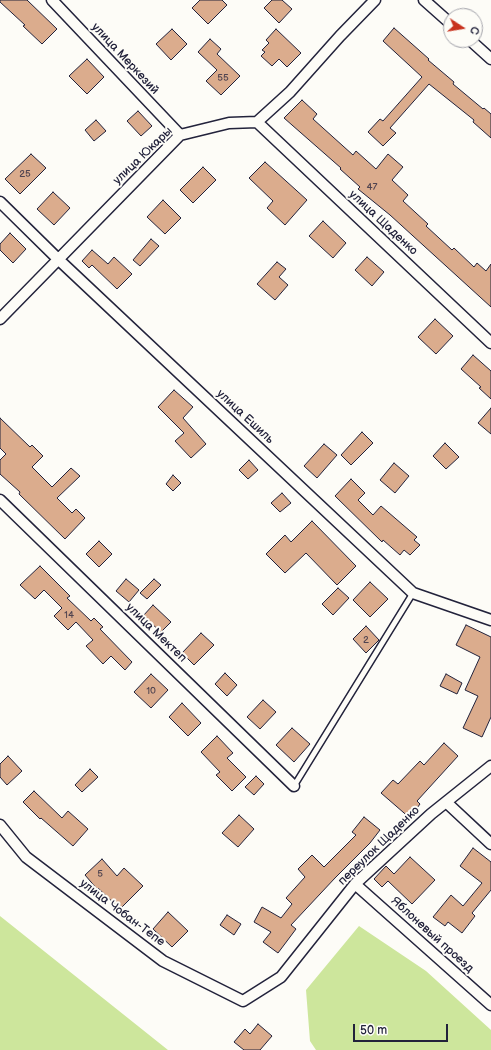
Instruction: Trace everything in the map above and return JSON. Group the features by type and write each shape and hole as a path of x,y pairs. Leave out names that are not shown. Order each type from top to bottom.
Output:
{"street":[{"name":"улица Меркезий","path":"52,0 180,135"},
{"path":"257,122 290,92 340,36 375,0"},
{"path":"424,0 443,17"},
{"path":"479,48 491,59"},
{"name":"улица Юкары","path":"0,319 180,135 229,123 257,122"},
{"name":"улица Щаденко","path":"257,122 491,342"},
{"name":"улица Ешиль","path":"0,202 59,260 413,593 491,620"},
{"name":"улица Мектеп","path":"0,500 294,786"},
{"name":"переулок Щаденко","path":"243,1001 281,977 355,884 431,814 491,766"},
{"path":"446,802 491,844"},
{"name":"улица Чобан-Тепе","path":"0,826 26,857 163,961 243,1001"},
{"name":"Яблоневый проезд","path":"355,884 491,1005"}],"lane":[{"path":"294,786 413,593"}],"green space":[{"path":"0,916 168,1050 0,1050"},
{"path":"359,926 426,971 491,1030 491,1050 316,1050 310,1041 306,990"}],"building":[{"path":"0,0 27,0 57,29 42,44 23,26 25,25 0,2"},
{"path":"200,0 222,0 227,5 208,24 192,8"},
{"path":"272,0 282,0 292,9 279,23 264,8"},
{"path":"394,28 454,82 453,84 491,114 491,138 473,122 474,120 429,84 390,128 396,133 383,146 368,132 380,119 383,121 422,77 383,41"},
{"path":"172,29 187,44 171,60 156,44"},
{"path":"276,29 301,53 287,67 279,59 272,66 261,56 265,52 262,50 269,43 266,40"},
{"path":"210,39 221,49 217,54 240,76 221,95 206,81 217,70 198,52"},
{"path":"87,59 104,77 87,94 69,76"},
{"path":"302,100 317,114 313,119 353,155 356,151 376,169 388,154 403,167 392,180 408,195 403,201 428,224 426,226 452,250 454,248 474,267 477,263 486,271 491,264 491,307 390,215 358,189 360,187 340,169 341,168 284,118"},
{"path":"138,111 152,126 141,136 127,121"},
{"path":"96,120 106,131 94,141 85,130"},
{"path":"31,154 46,168 20,194 5,179"},
{"path":"265,162 307,200 285,225 267,208 273,201 249,178"},
{"path":"203,167 216,180 193,203 180,190"},
{"path":"53,192 70,208 54,225 37,209"},
{"path":"163,200 181,218 165,234 147,217"},
{"path":"323,221 346,243 333,258 309,236"},
{"path":"10,233 26,249 13,263 0,250 0,244"},
{"path":"151,239 159,246 140,266 133,260"},
{"path":"92,250 108,264 114,257 132,274 117,289 92,265 89,268 82,261"},
{"path":"367,257 384,272 372,286 355,270"},
{"path":"277,262 286,269 279,277 288,285 275,300 257,284"},
{"path":"435,319 453,336 436,354 418,337"},
{"path":"473,355 491,371 491,399 479,388 481,387 461,369"},
{"path":"174,390 193,407 183,418 206,444 191,458 175,441 184,433 158,407"},
{"path":"491,408 491,434 478,423"},
{"path":"0,418 30,447 32,445 43,456 32,467 52,487 71,468 80,476 57,498 72,513 76,509 85,518 65,539 19,494 20,492 0,474 0,460 6,454 0,448"},
{"path":"362,432 373,443 351,465 341,455"},
{"path":"445,443 459,457 446,469 433,456"},
{"path":"324,444 337,455 317,478 304,466"},
{"path":"249,460 258,470 248,479 239,470"},
{"path":"394,463 409,476 395,493 380,480"},
{"path":"173,475 181,483 173,491 166,484"},
{"path":"351,479 365,493 358,500 373,515 381,506 417,537 414,540 420,545 410,555 404,550 400,555 383,540 382,542 335,496"},
{"path":"282,493 291,503 280,512 271,503"},
{"path":"312,521 356,566 337,585 306,553 285,573 266,554 285,535 291,542"},
{"path":"99,541 112,554 99,567 86,554"},
{"path":"40,566 70,596 67,598 91,621 94,618 103,627 100,629 132,662 125,670 111,656 103,664 86,646 93,640 76,622 68,630 54,616 62,608 44,590 35,599 20,585"},
{"path":"126,579 139,590 129,602 116,591"},
{"path":"154,579 161,585 147,599 140,593"},
{"path":"370,582 388,599 370,617 353,600"},
{"path":"338,588 349,598 333,615 322,604"},
{"path":"153,605 171,622 161,632 143,616"},
{"path":"466,625 491,637 491,717 482,737 463,728 478,696 465,690 480,657 456,645"},
{"path":"366,626 379,640 366,653 353,639"},
{"path":"201,633 214,645 194,665 182,653"},
{"path":"225,673 237,685 227,696 215,684"},
{"path":"151,674 168,690 151,708 134,692"},
{"path":"446,674 462,683 457,694 440,686"},
{"path":"263,700 276,712 260,729 247,717"},
{"path":"182,703 201,723 188,736 169,717"},
{"path":"292,728 310,744 294,762 276,745"},
{"path":"217,736 233,753 227,758 246,777 232,791 216,775 220,772 201,752"},
{"path":"444,743 458,756 417,801 420,804 417,808 419,810 411,819 381,793 393,780 398,784 420,761 424,765"},
{"path":"8,756 22,771 7,785 0,777 0,764"},
{"path":"90,769 98,777 82,792 75,785"},
{"path":"256,776 264,784 254,795 245,787"},
{"path":"34,791 62,818 68,811 88,829 73,846 41,818 40,819 23,802"},
{"path":"239,815 254,829 238,847 222,833"},
{"path":"364,817 380,830 370,843 291,925 296,929 278,953 263,942 271,932 254,922 262,907 281,918 292,904 286,898 305,877 298,869 312,855 324,867 356,835 352,832"},
{"path":"473,848 491,862 491,890 472,913 475,916 462,933 448,922 445,926 433,917 451,895 463,906 482,883 460,866"},
{"path":"410,857 435,880 412,904 388,881 382,887 374,879 386,866 394,874"},
{"path":"102,859 117,876 124,868 143,886 120,909 98,888 97,889 85,875"},
{"path":"168,912 188,931 172,947 153,929"},
{"path":"227,915 241,924 234,935 220,925"},
{"path":"258,1024 272,1036 260,1050 244,1050 234,1042 245,1029 250,1034"}]}
